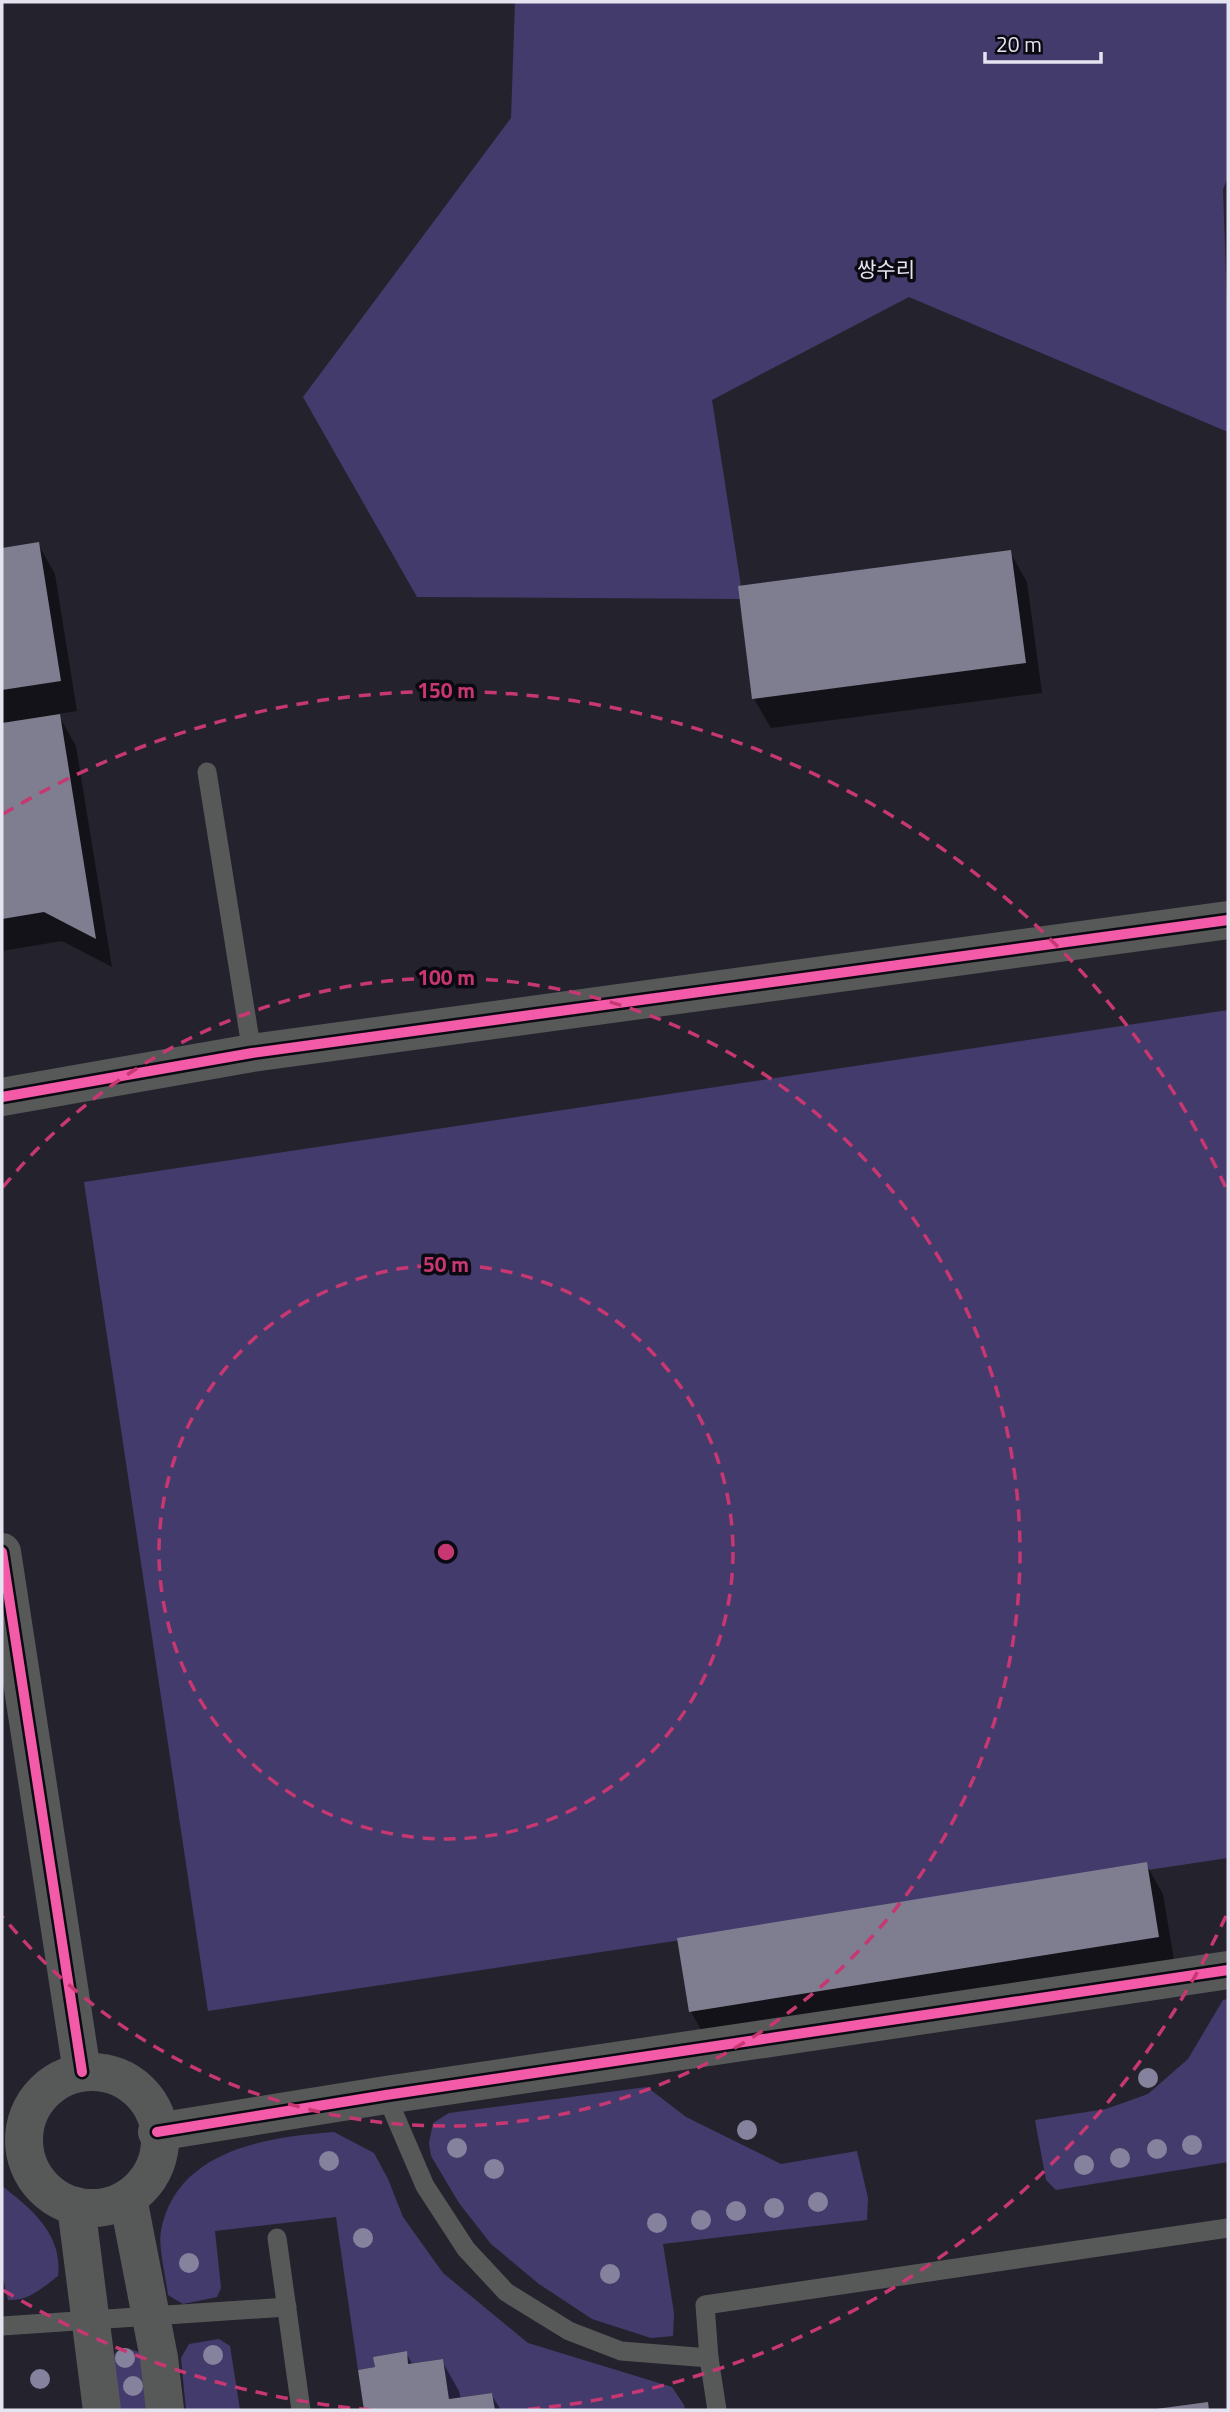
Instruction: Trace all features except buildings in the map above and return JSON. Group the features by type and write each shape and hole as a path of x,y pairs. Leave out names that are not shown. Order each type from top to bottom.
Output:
{"street":[{"path":"2,1097 252,1053 1228,920"},
{"path":"2,1552 82,2073"},
{"path":"157,2132 387,2095 1228,1970"},
{"path":"96,2071 120,2077 140,2090 155,2109 157,2132 160,2155 150,2178 128,2198 106,2207 88,2209 67,2204 49,2193 34,2177 14,2139 38,2097 54,2083 73,2074 96,2071"},
{"path":"128,2198 159,2358 165,2410"},
{"path":"76,2206 102,2410"}],"lane":[{"path":"207,772 252,1053"},
{"path":"387,2095 425,2186 466,2249 506,2292 569,2332 621,2351 709,2358"},
{"path":"717,2410 705,2305 1228,2228"},
{"path":"277,2238 301,2410"},
{"path":"2,2326 287,2307"}],"shaded area":[{"path":"515,2 1228,2 1228,177 1223,189 1228,432 909,297 712,400 743,599 417,597 303,397 511,118"},
{"path":"1228,1010 1228,1858 208,2011 84,1182"},
{"path":"1228,1999 1228,2162 1056,2190 1046,2180 1035,2120 1106,2109 1148,2094 1188,2059 1223,2000"},
{"path":"647,2087 686,2117 781,2164 857,2151 868,2198 867,2220 663,2244 674,2313 673,2336 651,2338 592,2319 539,2284 491,2244 459,2203 431,2156 429,2143 433,2123 449,2113"},
{"path":"334,2132 374,2153 403,2217 443,2273 528,2343 672,2387 685,2410 495,2410 492,2393 449,2399 443,2359 408,2364 406,2351 374,2357 375,2367 358,2370 336,2217 215,2231 221,2288 217,2297 183,2304 168,2295 161,2254 161,2231 170,2204 185,2182 205,2165 254,2144"},
{"path":"2,2186 43,2224 56,2248 58,2261 58,2276 35,2293 16,2300 8,2300 2,2273"},
{"path":"219,2339 230,2346 240,2410 186,2410 181,2358 189,2344"},
{"path":"127,2348 139,2352 150,2410 115,2410 110,2362 116,2352"}],"cycle path":[{"path":"2,1097 252,1053 1228,920"},
{"path":"2,1552 82,2072"},
{"path":"157,2132 386,2095 1228,1970"}],"district":[{"name":"쌍수리","path":"886,270"}]}
